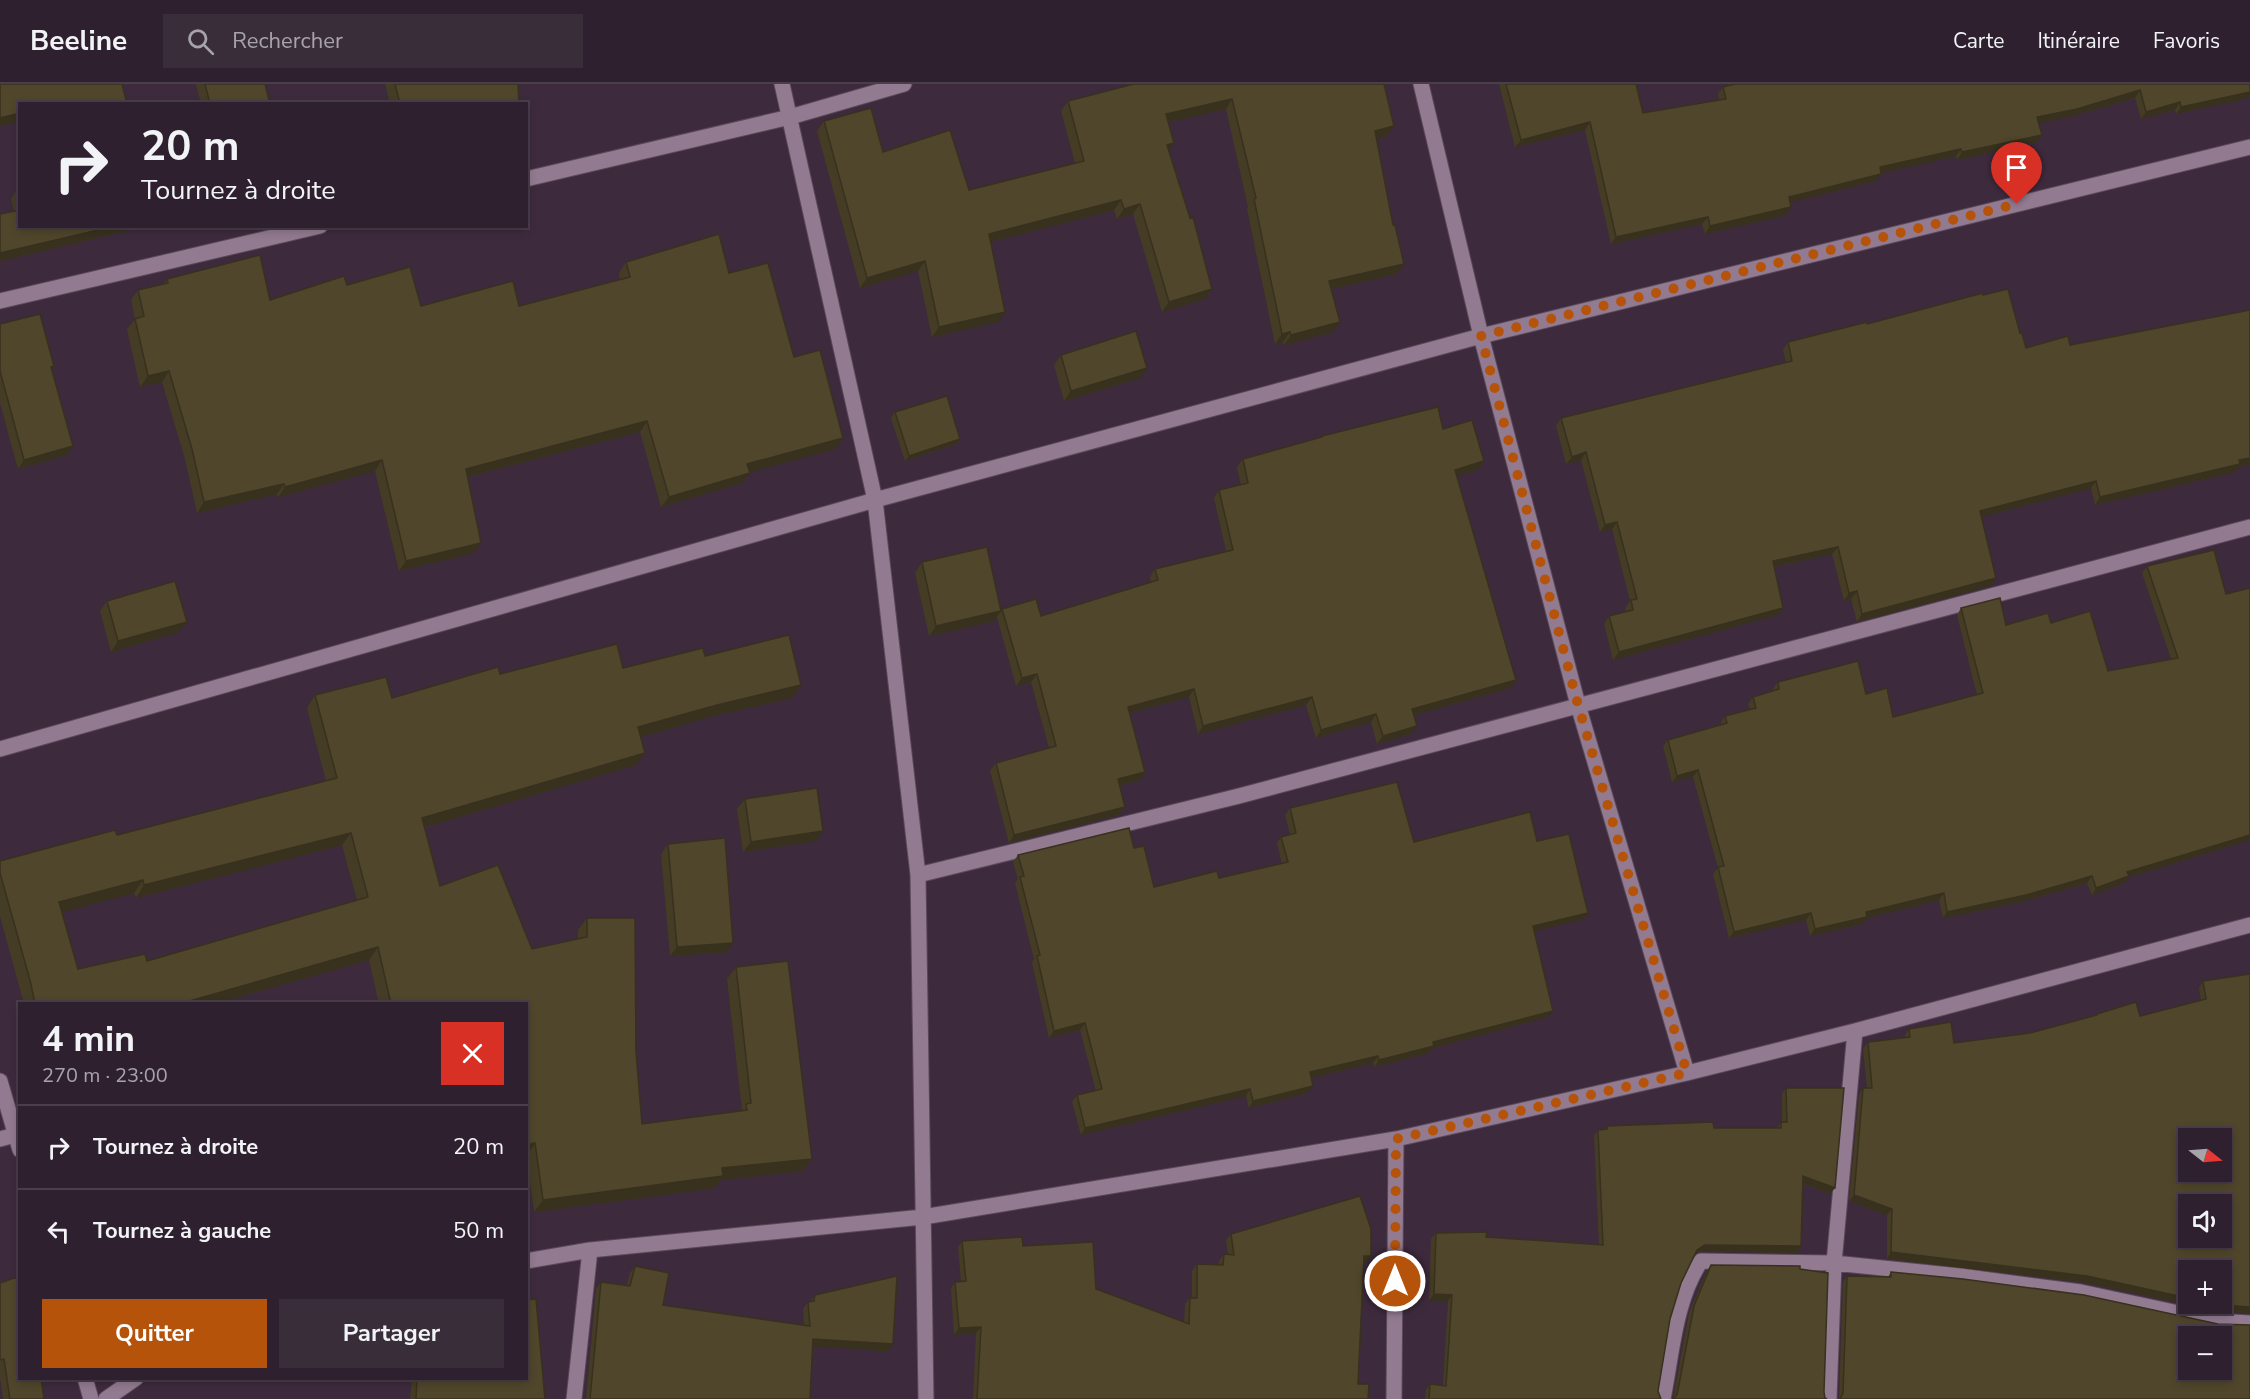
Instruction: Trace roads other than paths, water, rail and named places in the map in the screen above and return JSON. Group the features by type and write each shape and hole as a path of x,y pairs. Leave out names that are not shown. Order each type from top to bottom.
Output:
{"street":[{"path":"782,84 875,500 918,875 926,1399"},
{"path":"528,179 790,117 904,84"},
{"path":"1421,84 1481,336 1578,705 1687,1073"},
{"path":"0,749 875,500 1481,336 2250,147"},
{"path":"0,301 311,228"},
{"path":"918,875 1239,796 2250,527"},
{"path":"528,1261 590,1250 923,1217 1396,1139 1687,1073 1855,1031 2250,925"},
{"path":"1829,1399 1834,1263 1855,1031"},
{"path":"0,1081 8,1137"},
{"path":"1394,1399 1396,1139"},
{"path":"574,1399 590,1250"},
{"path":"1663,1399 1684,1293 1692,1274 1701,1261 1834,1263 1960,1276 2081,1292 2216,1321 2250,1323"},
{"path":"86,1380 91,1399"},
{"path":"106,1399 133,1380"}]}
